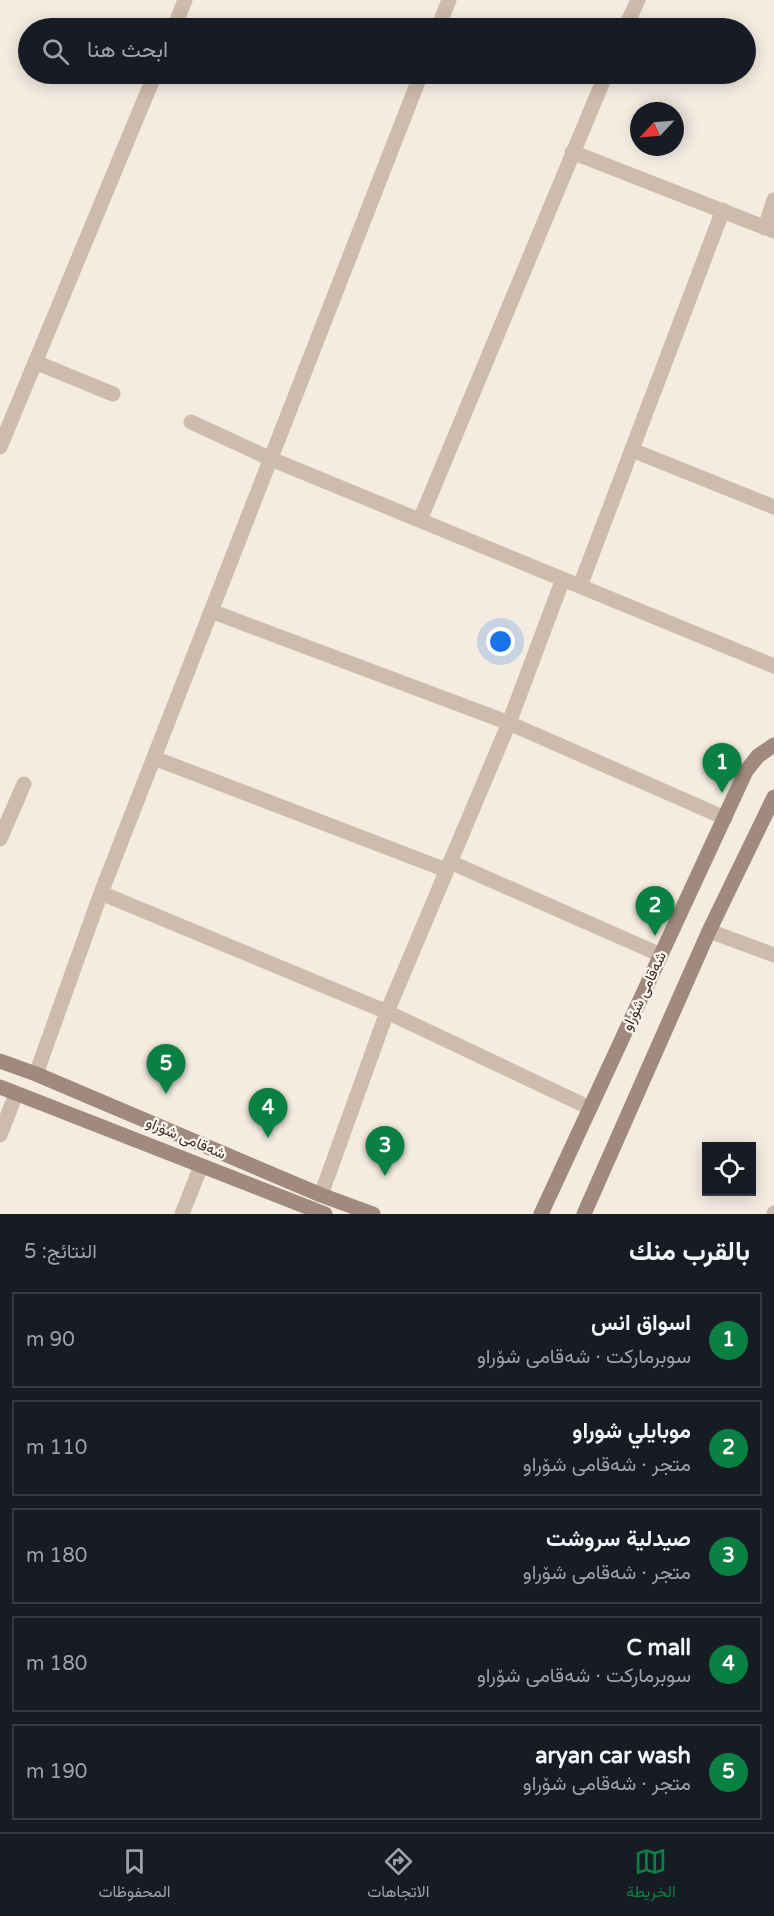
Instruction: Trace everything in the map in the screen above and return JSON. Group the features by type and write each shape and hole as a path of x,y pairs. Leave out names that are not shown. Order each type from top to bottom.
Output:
{"street":[{"path":"178,18 185,0"},
{"path":"442,18 449,0"},
{"path":"630,18 638,0"},
{"path":"0,447 151,84"},
{"path":"36,1074 101,893 417,84"},
{"path":"420,520 602,84"},
{"path":"572,152 770,229 774,200"},
{"path":"580,586 723,210"},
{"path":"35,362 114,394"},
{"path":"191,422 271,459 774,666"},
{"path":"632,450 774,507"},
{"path":"321,1195 387,1012 509,723 563,579"},
{"path":"211,611 509,723 725,818"},
{"name":"شەقامی شۆراو","path":"541,1214 752,763 774,745"},
{"path":"154,758 448,866 661,956"},
{"path":"0,839 24,784"},
{"path":"584,1214 709,931 774,798"},
{"path":"101,893 387,1012 590,1108"},
{"path":"709,931 774,955"},
{"name":"شەقامی شۆراو","path":"0,1060 321,1195 373,1214"},
{"name":"شەقامی شۆراو","path":"0,1088 326,1214"},
{"path":"0,1135 16,1094"},
{"path":"182,1214 201,1166"}],"place":[{"name":"اسواق انس","path":"722,793"},
{"name":"موبايلي شوراو","path":"655,936"},
{"name":"aryan car wash","path":"166,1094"},
{"name":"C mall","path":"268,1138"},
{"name":"صيدلية سروشت","path":"385,1176"}]}
